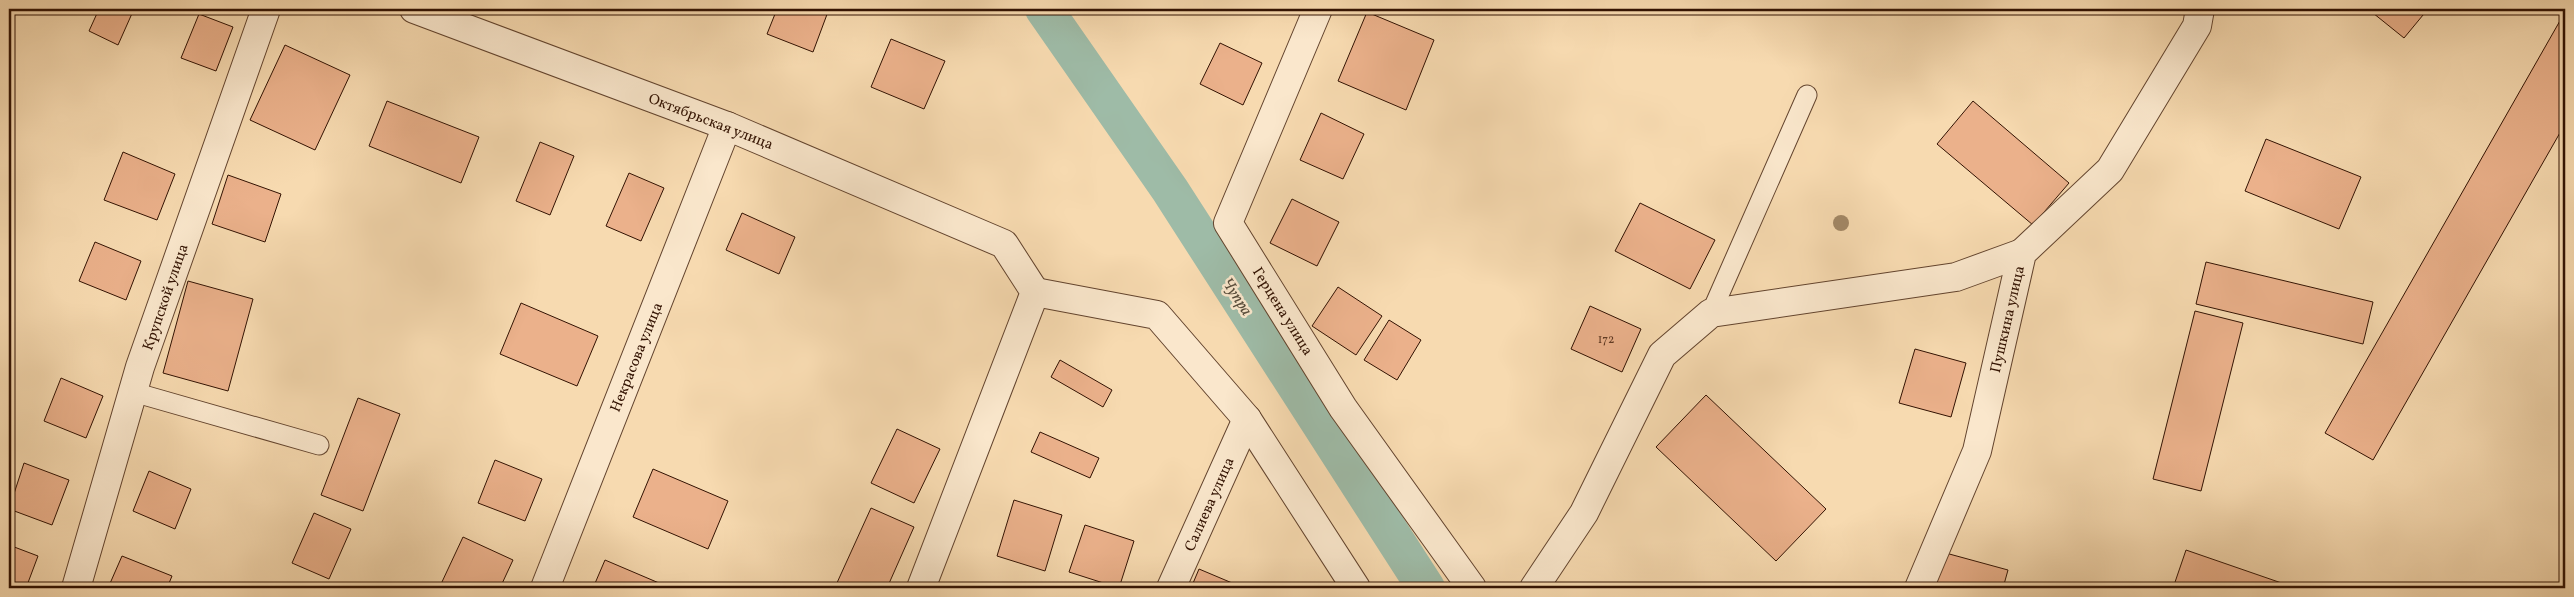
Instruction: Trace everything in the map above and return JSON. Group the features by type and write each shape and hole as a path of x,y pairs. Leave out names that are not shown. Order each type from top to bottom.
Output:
{"street":[{"name":"Крупской улица","path":"76,588 133,392 266,9"},
{"name":"Октябрьская улица","path":"414,9 727,126 1004,244 1035,292"},
{"name":"Герцена улица","path":"1318,9 1228,223 1343,408 1472,588"},
{"name":"Пушкина улица","path":"1919,588 1977,450 2022,253 2110,170 2197,26 2200,9"},
{"name":"Некрасова улица","path":"545,588 727,126"},
{"path":"1534,588 1584,513 1662,355 1711,313 1956,277 2022,253"},
{"path":"921,588 1035,292 1156,315 1247,419 1356,588"},
{"name":"Салиева улица","path":"1171,588 1247,419"}],"lane":[{"path":"1711,313 1807,95"},
{"path":"133,392 319,445"}],"building":[{"path":"99,9 134,9 118,45 89,31"},
{"path":"777,9 829,9 813,52 767,34"},
{"path":"2368,9 2428,9 2404,38"},
{"path":"1367,12 1434,40 1406,110 1338,81"},
{"path":"2565,12 2565,124 2373,460 2325,433"},
{"path":"199,14 233,27 216,71 181,58"},
{"path":"891,39 945,61 924,109 871,87"},
{"path":"1220,43 1262,63 1243,105 1200,84"},
{"path":"285,45 350,75 315,150 250,120"},
{"path":"387,101 479,137 461,183 369,146"},
{"path":"1973,101 2069,183 2033,225 1937,144"},
{"path":"1321,113 1364,134 1343,179 1300,160"},
{"path":"2266,139 2361,177 2339,229 2245,191"},
{"path":"540,142 574,156 550,215 516,201"},
{"path":"123,152 175,174 157,220 104,200"},
{"path":"629,173 664,188 641,241 606,226"},
{"path":"228,175 281,194 265,242 212,224"},
{"path":"1292,199 1339,222 1317,266 1270,243"},
{"path":"1640,203 1715,240 1690,289 1615,251"},
{"path":"742,213 795,237 779,274 726,250"},
{"path":"95,242 141,261 126,300 79,281"},
{"path":"2206,262 2373,302 2363,344 2196,304"},
{"path":"188,281 253,299 228,391 163,373"},
{"path":"1338,287 1382,316 1356,355 1312,326"},
{"path":"521,303 598,336 577,386 500,354"},
{"path":"1590,306 1641,329 1622,372 1571,349"},
{"path":"2195,311 2243,323 2201,491 2153,479"},
{"path":"1389,320 1421,340 1397,380 1364,360"},
{"path":"1915,349 1966,363 1951,417 1899,403"},
{"path":"1060,360 1112,390 1103,407 1051,377"},
{"path":"61,378 103,396 86,438 44,421"},
{"path":"1706,395 1826,509 1776,561 1656,447"},
{"path":"358,398 400,414 363,511 321,495"},
{"path":"897,429 940,449 914,503 871,483"},
{"path":"1040,432 1099,458 1090,478 1031,452"},
{"path":"495,460 542,479 525,521 478,503"},
{"path":"24,463 69,480 52,525 9,509"},
{"path":"653,469 728,501 708,549 633,517"},
{"path":"149,471 191,489 175,529 133,511"},
{"path":"1014,500 1062,515 1045,571 997,556"},
{"path":"871,508 914,527 887,588 843,588 836,585"},
{"path":"314,513 351,529 329,579 292,563"},
{"path":"1085,525 1134,541 1119,588 1069,572"},
{"path":"463,537 513,560 500,588 451,588 441,584"},
{"path":"9,545 38,556 26,588 9,588"},
{"path":"2186,550 2296,588 2173,588"},
{"path":"1942,552 2008,570 2003,588 1932,588"},
{"path":"122,556 172,576 167,588 108,588"},
{"path":"605,560 659,583 656,588 593,588"},
{"path":"1199,569 1244,588 1191,588"}],"waterway":[{"name":"Чупра","path":"1044,9 1170,190 1426,588"}]}
